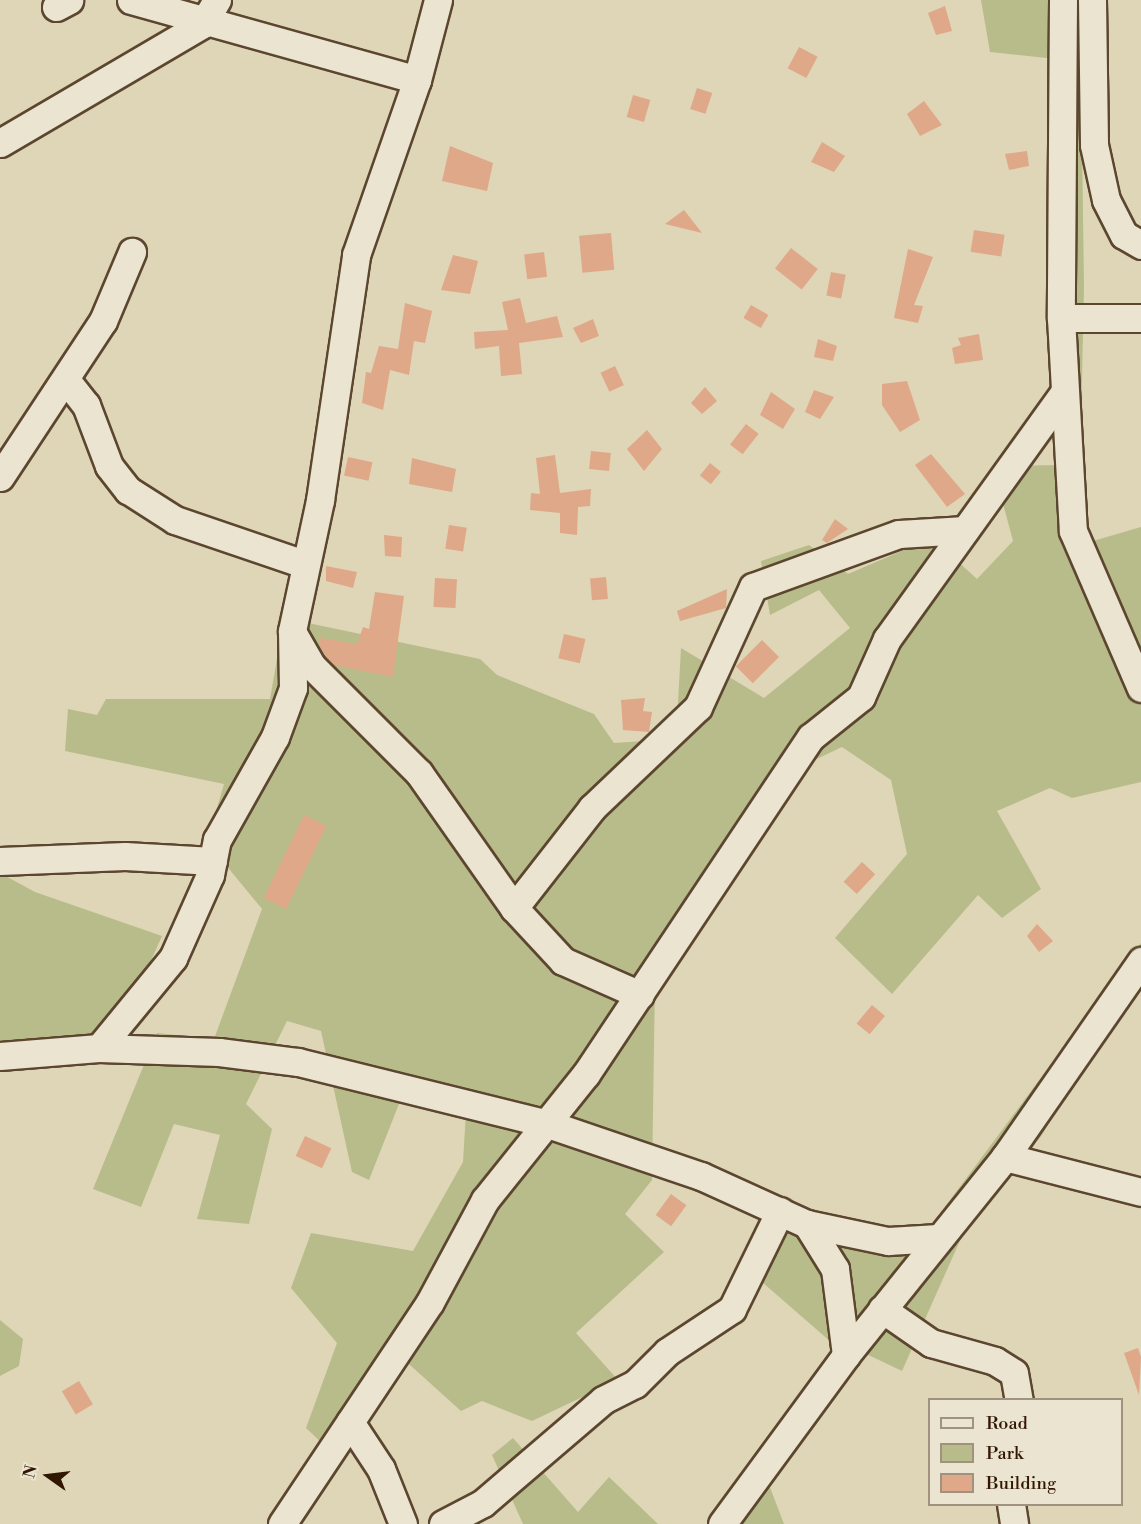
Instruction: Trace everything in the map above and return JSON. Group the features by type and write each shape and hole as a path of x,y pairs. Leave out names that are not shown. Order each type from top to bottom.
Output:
{"street":[{"path":"131,0 203,24 417,80"},
{"path":"0,143 203,24 217,0"},
{"path":"99,1048 173,958 213,861 217,840 275,737 293,688 292,631 304,564 320,500 356,255 417,80 438,0"},
{"path":"1063,0 1061,318 1073,531 1141,688"},
{"path":"1092,0 1094,145 1106,200 1124,235 1141,246"},
{"path":"0,477 67,381 103,321 132,252"},
{"path":"1061,318 1141,318"},
{"path":"67,381 86,405 109,466 128,490 175,520 304,564"},
{"path":"282,1524 430,1302 485,1200 640,995 811,737 861,697 886,639 1064,393"},
{"path":"514,908 592,808 698,707 753,587 899,534 965,530"},
{"path":"292,631 311,665 419,772 514,908 563,961 640,995"},
{"path":"0,861 125,856 213,861"},
{"path":"722,1524 846,1355 1005,1157 1141,961"},
{"path":"0,1056 99,1048 219,1052 298,1062 545,1123 701,1176 807,1224 888,1241 938,1238"},
{"path":"1005,1157 1141,1192"},
{"path":"442,1524 483,1503 603,1400 635,1383 667,1352 732,1309 780,1211"},
{"path":"807,1224 835,1269 846,1355"},
{"path":"882,1309 931,1343 995,1362 1014,1373 1019,1398"},
{"path":"350,1422 381,1468 403,1524"},
{"path":"1011,1506 1014,1524"}],"green space":[{"path":"981,0 1080,0 1084,287 1079,512 1093,541 1141,527 1141,782 1072,798 1050,788 997,811 1041,889 1002,918 978,895 892,994 835,938 907,854 891,780 842,747 770,781 655,979 652,1180 625,1214 664,1252 576,1333 618,1380 532,1421 482,1401 461,1411 390,1347 325,1446 306,1428 337,1343 291,1288 311,1233 413,1251 463,1162 467,1094 408,1081 369,1180 352,1172 321,1031 287,1021 246,1104 272,1129 249,1224 197,1219 220,1135 174,1124 141,1207 93,1189 157,1033 214,1039 262,909 207,842 224,784 65,751 68,709 97,715 106,699 270,699 284,618 480,659 497,675 594,714 614,743 676,739 681,648 764,698 850,628 819,590 770,615 761,561 809,545 848,574 932,538 977,579 1013,541 993,466 1061,465 1056,59 990,52"},
{"path":"0,873 35,892 162,936 139,987 103,1029 77,1041 0,1045"},
{"path":"1141,943 1141,977 1119,1004 1042,1135 962,1236 902,1371 860,1351 766,1477 784,1524 708,1524 839,1349 754,1275 788,1203 850,1229 927,1231"},
{"path":"0,1320 23,1339 19,1366 0,1376"},
{"path":"513,1438 578,1512 609,1477 658,1524 523,1524 492,1455"}],"building":[{"path":"945,6 952,31 936,35 928,13"},
{"path":"799,47 818,57 806,78 788,68"},
{"path":"697,88 712,93 705,114 690,109"},
{"path":"633,95 650,100 644,122 627,117"},
{"path":"924,101 942,125 920,136 907,114"},
{"path":"822,142 845,156 834,172 811,162"},
{"path":"450,146 493,163 487,191 442,181"},
{"path":"1027,151 1029,166 1009,170 1005,154"},
{"path":"684,210 702,233 665,224"},
{"path":"974,230 1005,235 1001,257 971,252"},
{"path":"611,233 614,270 582,273 579,236"},
{"path":"791,248 818,269 802,289 775,268"},
{"path":"908,249 933,257 914,305 923,306 918,323 894,318"},
{"path":"544,252 547,277 527,279 524,254"},
{"path":"453,255 478,261 470,294 441,290"},
{"path":"831,272 846,275 841,298 826,296"},
{"path":"520,298 526,323 557,316 563,337 519,343 522,374 501,376 499,346 475,349 474,332 508,330 502,302"},
{"path":"405,303 432,311 425,343 414,341 409,375 390,370 383,410 362,403 366,372 371,373 379,346 398,349"},
{"path":"751,305 768,315 761,328 744,318"},
{"path":"593,319 599,336 581,343 573,328"},
{"path":"979,334 983,360 955,364 952,348 961,345 958,338"},
{"path":"818,339 837,346 833,361 814,357"},
{"path":"615,366 624,385 609,392 600,373"},
{"path":"907,381 920,420 900,432 882,405 882,384"},
{"path":"705,387 717,401 702,414 691,403"},
{"path":"814,390 834,397 820,419 805,412"},
{"path":"771,392 795,409 783,429 760,415"},
{"path":"746,424 759,434 743,454 730,444"},
{"path":"647,430 662,449 644,471 627,449"},
{"path":"591,451 611,453 609,471 589,469"},
{"path":"931,454 965,494 947,507 915,465"},
{"path":"555,455 560,493 591,489 590,506 578,507 577,535 560,533 560,513 530,510 531,493 540,494 536,458"},
{"path":"348,457 372,462 369,481 344,476"},
{"path":"412,458 456,469 452,492 409,484"},
{"path":"710,463 721,472 711,484 700,475"},
{"path":"835,519 848,529 827,543 822,540"},
{"path":"449,525 467,528 463,552 445,549"},
{"path":"384,535 402,537 401,557 385,556"},
{"path":"326,566 357,572 353,588 326,581"},
{"path":"606,577 608,599 592,600 590,578"},
{"path":"435,578 457,579 455,608 433,607"},
{"path":"727,589 726,608 680,621 677,611"},
{"path":"375,592 404,596 393,677 333,665 319,647 320,638 357,644 363,627 369,629"},
{"path":"564,634 585,639 580,663 558,658"},
{"path":"762,640 779,657 753,683 736,666"},
{"path":"645,698 643,711 652,712 649,732 623,730 621,700"},
{"path":"304,815 326,826 286,909 264,898"},
{"path":"862,862 875,874 857,894 844,882"},
{"path":"1037,924 1053,941 1039,952 1027,936"},
{"path":"872,1005 885,1016 870,1034 857,1023"},
{"path":"305,1136 331,1148 322,1168 296,1156"},
{"path":"671,1194 686,1205 671,1226 656,1215"},
{"path":"1138,1348 1141,1357 1139,1395 1124,1353"},
{"path":"79,1381 93,1404 76,1414 62,1391"}]}
